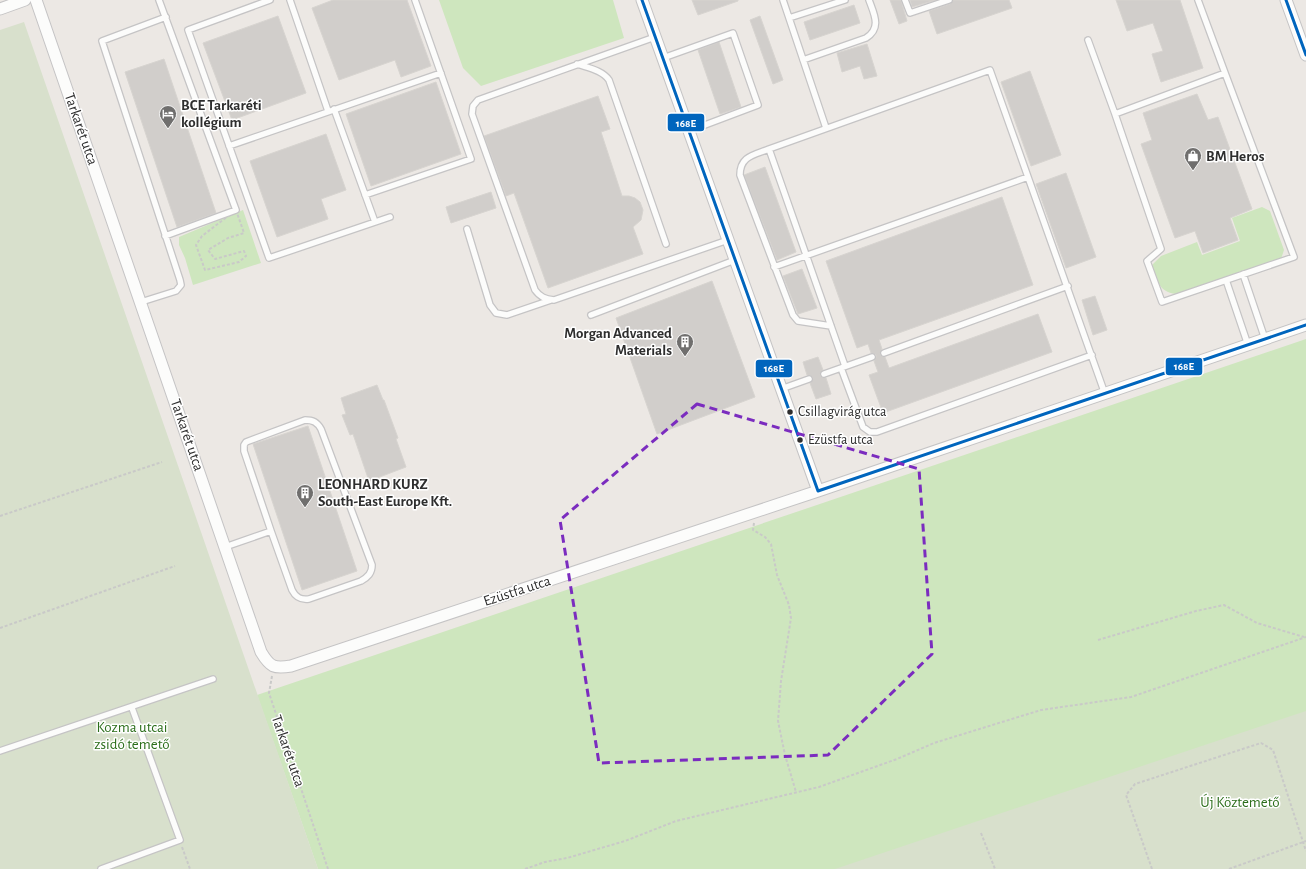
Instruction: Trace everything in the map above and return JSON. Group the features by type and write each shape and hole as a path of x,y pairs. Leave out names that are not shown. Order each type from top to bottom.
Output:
{"street":[{"path":"0,9 25,0"},
{"name":"Tarkarét utca","path":"36,0 261,652 266,661 273,667"},
{"path":"642,0 818,491"},
{"path":"1286,0 1306,55"},
{"name":"Ezüstfa utca","path":"273,667 282,668 291,666 818,491 1306,325"}],"lane":[{"path":"159,0 236,210 165,236"},
{"path":"270,0 188,30 269,258 390,217"},
{"path":"290,0 328,112"},
{"path":"365,195 471,159 414,0"},
{"path":"783,0 826,128"},
{"path":"822,0 824,7"},
{"path":"789,18 845,0"},
{"path":"803,60 870,36 874,30 876,22 869,0"},
{"path":"905,0 910,12 949,0"},
{"path":"1088,40 1161,248 1146,261 1162,302 1294,257 1198,0"},
{"path":"141,302 176,292 180,285 180,280 102,41 166,18"},
{"path":"663,58 733,33 758,105 688,131"},
{"path":"554,300 542,297 535,290 472,110 475,102 655,37"},
{"path":"577,64 600,72 609,80 666,244"},
{"path":"830,326 798,321 793,315 740,175 740,167 746,159 769,149 990,70 1068,286 1105,394"},
{"path":"229,146 441,73"},
{"path":"1115,114 1225,73"},
{"path":"334,109 375,222"},
{"path":"769,149 863,427 870,432 877,432 1092,355"},
{"path":"774,267 1028,177"},
{"path":"467,229 490,305 496,313 507,315 728,240"},
{"path":"591,315 735,260"},
{"path":"1243,274 1265,339"},
{"path":"1226,280 1248,344"},
{"path":"884,353 1068,286"},
{"path":"824,374 872,357"},
{"path":"781,389 809,379"},
{"path":"305,420 313,420 319,424 321,429 372,565 371,573 366,579 361,581 309,599 300,599 296,597 292,590 271,530 244,451 244,445 249,440 256,437 305,420"},
{"path":"225,547 271,530"},
{"path":"0,751 132,708 213,679"},
{"path":"101,869 180,840 132,708"}],"path":[{"path":"236,210 244,233 228,238 208,250 215,259 244,251 246,256 239,262 205,270 196,245 202,236 236,210"},
{"path":"0,516 162,462"},
{"path":"759,510 753,528 765,537 771,544 777,575 789,605 791,618 781,681 778,721 785,755 796,792"},
{"path":"0,628 175,566"},
{"path":"1098,640 1196,611 1224,605 1257,623 1305,637"},
{"path":"525,869 545,862 567,858 625,841 676,821 826,784 897,759 934,743 1042,710 1131,697 1305,637"},
{"name":"Tarkarét utca","path":"273,667 269,693 328,869"},
{"path":"1152,869 1126,795 1135,784 1262,743 1273,750 1305,842 1306,851"},
{"path":"981,833 995,869"},
{"path":"180,840 190,869"},
{"path":"1229,869 1305,842"}],"highlighted area":[{"path":"697,404 919,469 932,654 828,755 599,763 560,520"}],"green space":[{"path":"439,0 613,0 624,38 481,86 463,68"},
{"name":"Kozma utcai zsidó temető","path":"24,22 318,869 0,869 0,30"},
{"path":"1262,207 1270,211 1284,250 1281,259 1176,294 1165,291 1162,288 1157,280 1152,265 1161,256 1197,242 1202,255 1240,241 1232,218"},
{"path":"243,210 261,263 193,285 185,258 179,245 179,237"},
{"path":"1306,339 1306,714 840,869 318,869 257,695"},
{"name":"Új Köztemető","path":"1306,711 1306,869 835,869"}],"building":[{"path":"333,0 407,0 431,66 401,77 395,60 339,80 312,8"},
{"path":"692,0 738,0 738,1 698,15"},
{"path":"890,0 901,0 907,21 899,24"},
{"path":"910,0 936,0 912,7"},
{"path":"953,0 1009,0 1012,8 937,34 929,11 950,4"},
{"path":"1116,0 1180,0 1203,68 1161,82 1152,54 1163,51 1153,23 1127,31"},
{"path":"854,5 860,23 810,40 804,22"},
{"path":"278,16 306,93 232,120 203,43"},
{"path":"760,16 783,80 773,84 750,20"},
{"path":"719,42 741,107 720,114 698,50"},
{"path":"867,44 877,76 864,79 860,66 842,72 837,53"},
{"path":"164,59 216,213 177,227 125,72"},
{"path":"1030,71 1061,155 1031,166 1001,82"},
{"path":"436,82 461,154 371,186 346,114"},
{"path":"1197,94 1208,120 1218,117 1252,209 1230,218 1238,240 1203,253 1195,231 1175,238 1141,144 1152,140 1143,113"},
{"path":"598,96 610,129 601,132 622,196 635,198 640,202 643,210 641,220 633,227 643,254 548,288 514,193 506,196 484,136"},
{"path":"326,134 346,190 321,199 328,219 277,237 250,161"},
{"path":"765,167 796,252 777,260 744,175"},
{"path":"1066,173 1096,257 1066,268 1036,184"},
{"path":"491,192 496,208 451,223 446,207"},
{"path":"1002,197 1033,285 879,340 882,349 880,354 885,357 889,368 1038,314 1052,352 883,413 869,375 878,372 874,361 876,355 871,353 868,344 857,348 826,261"},
{"path":"802,269 817,308 798,314 783,276"},
{"name":"Morgan Advanced Materials","path":"712,281 755,397 657,434 616,318"},
{"path":"1095,296 1107,330 1093,335 1082,300"},
{"path":"818,357 823,370 820,375 826,378 831,394 816,399 810,383 813,378 807,375 803,362"},
{"path":"377,385 398,438 396,439 406,467 369,481 353,434 350,435 342,415 346,414 341,398"},
{"name":"LEONHARD KURZ South-East Europe Kft.","path":"308,426 357,571 302,590 253,444"}],"transit line":[{"name":"168E","path":"642,0 818,491"},
{"name":"168E","path":"1286,0 1306,55"},
{"name":"168E","path":"818,491 1306,325"}],"place":[{"name":"BCE Tarkaréti kollégium","path":"168,129"},
{"name":"BM Heros","path":"1193,171"},
{"name":"Morgan Advanced Materials","path":"685,357"},
{"name":"Csillagvirág utca","path":"790,412"},
{"name":"Ezüstfa utca","path":"800,440"},
{"name":"LEONHARD KURZ South-East Europe Kft.","path":"305,508"}]}
